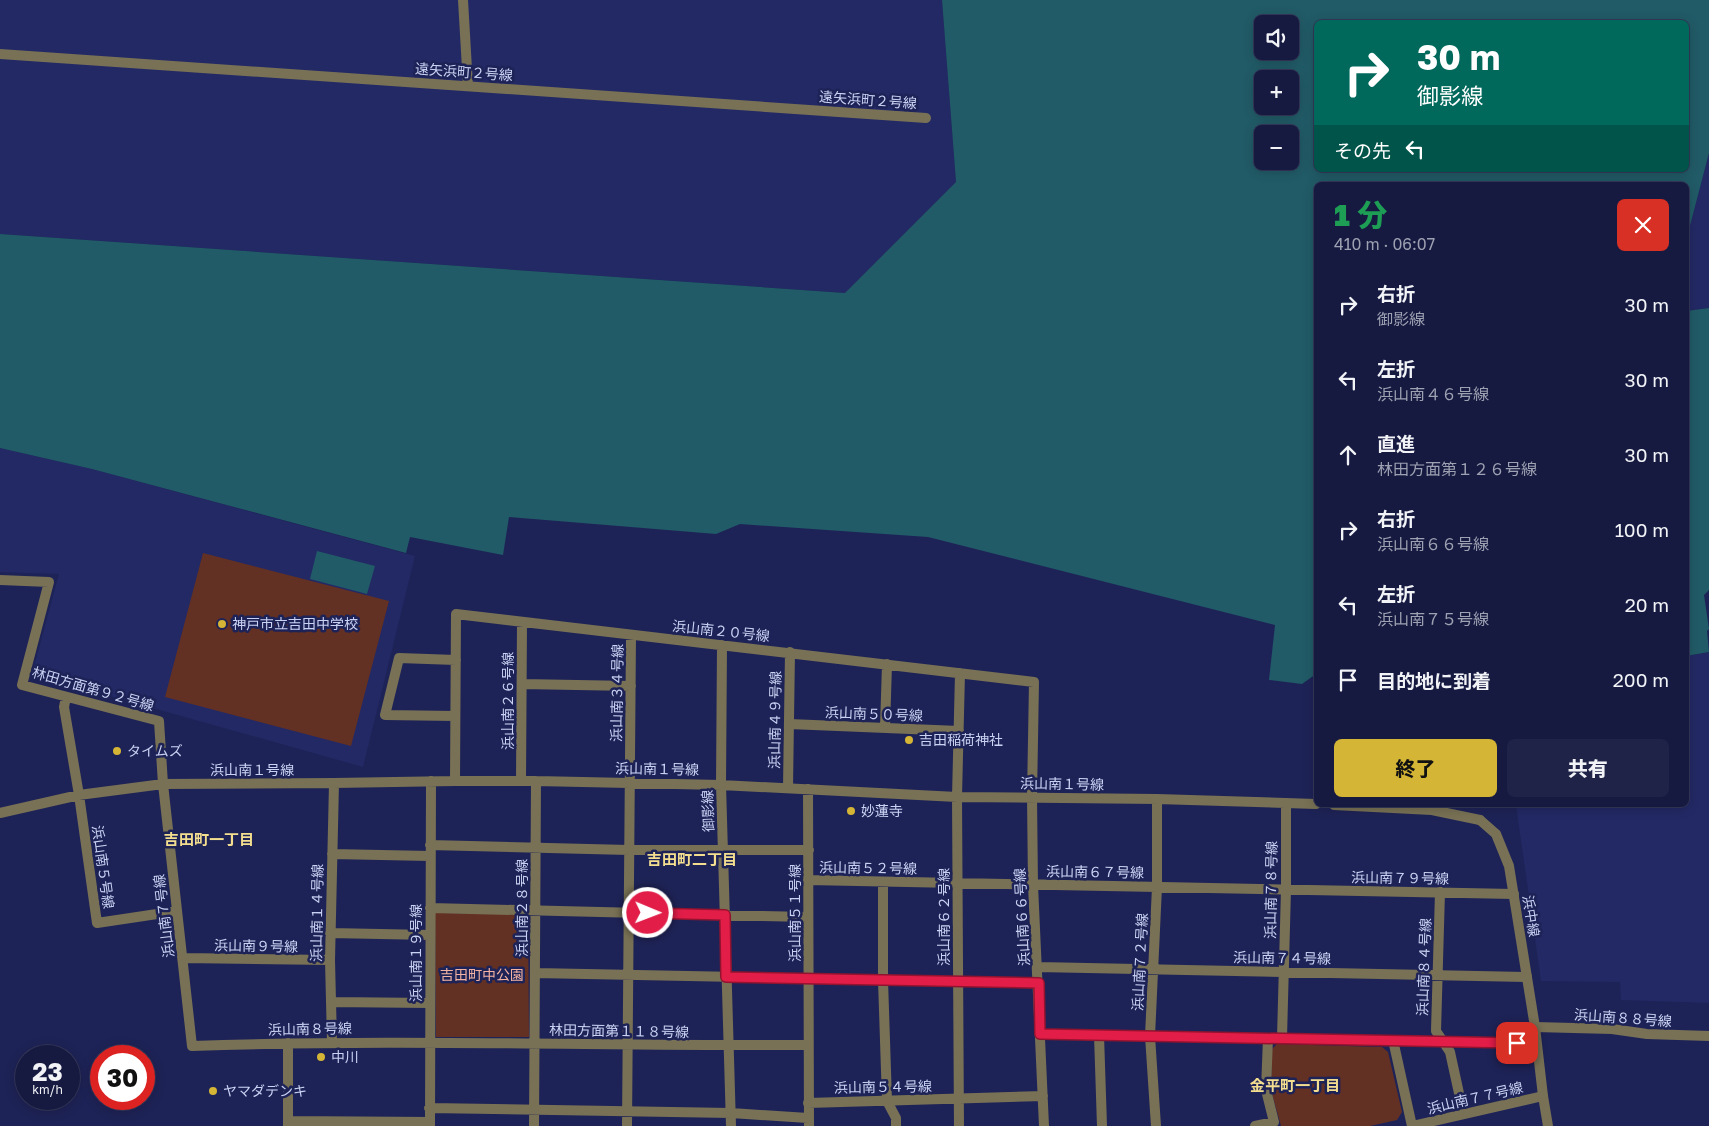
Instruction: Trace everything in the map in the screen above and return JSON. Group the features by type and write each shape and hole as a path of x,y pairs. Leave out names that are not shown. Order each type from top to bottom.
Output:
{"street":[{"path":"464,0 468,86"},
{"name":"遠矢浜町２号線","path":"0,54 926,118"},
{"name":"林田方面第９２号線","path":"0,580 48,582 22,685 159,721"},
{"name":"浜山南２０号線","path":"455,781 456,614 1034,682 1032,797"},
{"name":"浜山南２６号線","path":"521,781 522,622"},
{"name":"浜山南３４号線","path":"627,1126 631,635"},
{"name":"御影線","path":"722,645 721,784 731,1126"},
{"name":"浜山南４９号線","path":"788,788 790,652"},
{"path":"455,716 385,715 399,658 456,660"},
{"path":"885,728 888,664"},
{"name":"浜山南６２号線","path":"959,1126 957,798 960,673"},
{"path":"522,684 631,686"},
{"path":"66,697 64,707 79,795"},
{"name":"浜山南７号線","path":"159,721 163,784 192,1046"},
{"name":"浜山南５０号線","path":"789,724 959,731"},
{"name":"浜山南１号線","path":"0,814 79,795 163,784 431,781 721,784 957,798 1158,799 1314,804"},
{"name":"浜山南１９号線","path":"430,1124 431,781"},
{"name":"浜山南２８号線","path":"534,1126 536,781"},
{"name":"浜山南１４号線","path":"332,1042 330,933 334,783"},
{"name":"浜山南５１号線","path":"808,789 808,1122"},
{"name":"浜山南５号線","path":"79,795 97,922 177,911"},
{"name":"浜山南６６号線","path":"1032,797 1033,885 1039,983 1044,1126"},
{"name":"浜山南７２号線","path":"1156,1126 1150,1036 1157,887 1158,799"},
{"name":"浜山南７８号線","path":"1282,1038 1286,803"},
{"name":"浜中線","path":"1373,807 1432,810 1480,820 1496,834 1509,866 1536,1043"},
{"path":"430,845 629,850 809,850"},
{"path":"332,854 430,856"},
{"name":"浜山南５２号線","path":"808,880 1033,885"},
{"path":"883,882 882,980 887,1101 896,1118 896,1126"},
{"name":"浜山南６７号線","path":"1033,885 1286,889"},
{"name":"浜山南７９号線","path":"1286,889 1514,894"},
{"name":"浜山南８４号線","path":"1440,892 1436,1031 1450,1052 1462,1107 1467,1113"},
{"path":"430,908 808,917"},
{"path":"330,933 430,935"},
{"name":"浜山南９号線","path":"183,958 330,960"},
{"name":"浜山南７４号線","path":"1038,967 1527,977"},
{"path":"535,973 1039,983"},
{"path":"331,1002 429,1003"},
{"name":"浜山南８８号線","path":"1535,1027 1612,1029 1646,1034 1709,1036"},
{"path":"1040,1034 1536,1043 1548,1126"},
{"path":"1099,1035 1102,1126"},
{"path":"1255,1126 1274,1122 1266,1090 1268,1038"},
{"path":"1393,1040 1412,1126"},
{"name":"浜山南８号線","path":"192,1046 332,1042 429,1042"},
{"name":"林田方面第１１８号線","path":"429,1042 730,1046 808,1045"},
{"path":"288,1043 288,1123 430,1124"},
{"name":"浜山南５４号線","path":"808,1103 1043,1096"},
{"name":"浜山南７７号線","path":"1412,1126 1543,1096"},
{"path":"429,1108 731,1113 808,1122"}],"shaded area":[{"path":"0,0 942,0 956,182 845,293 0,234"},
{"path":"942,0 1709,0 1709,153 1689,230 1689,182 1314,182 1314,675 1302,684 1269,680 1275,625 928,537 740,524 716,534 509,517 503,555 410,537 406,553 92,469 0,448 0,234 845,293 956,182"},
{"path":"1709,153 1709,308 1689,311 1689,230"},
{"path":"1709,308 1709,590 1704,595 1709,629 1707,631 1709,652 1689,655 1689,311"},
{"name":"神戸市立吉田中学校","path":"0,448 92,469 415,556 363,767 32,674 59,574 0,572"},
{"path":"317,551 375,566 367,594 310,579"},
{"path":"1709,652 1709,1003 1621,1000 1620,982 1541,981 1516,807 1689,807 1689,655"}],"green space":[{"path":"203,553 389,601 351,746 165,697"},
{"name":"吉田町中公園","path":"435,908 440,913 528,914 529,1037 436,1037"},
{"path":"1277,1044 1382,1047 1388,1052 1402,1112 1397,1120 1370,1126 1281,1126 1271,1090 1272,1049"}],"place":[{"name":"神戸市立吉田中学校","path":"222,624"},
{"name":"吉田稲荷神社","path":"909,740"},
{"name":"タイムズ","path":"117,751"},
{"name":"妙蓮寺","path":"851,811"},
{"name":"中川","path":"321,1057"},
{"name":"ヤマダデンキ","path":"213,1091"}],"district":[{"name":"吉田町一丁目","path":"209,840"},
{"name":"吉田町二丁目","path":"692,860"},
{"name":"金平町一丁目","path":"1295,1086"}],"route":[{"path":"648,913 725,915 726,977 1039,983 1040,1034 1517,1043"}]}
